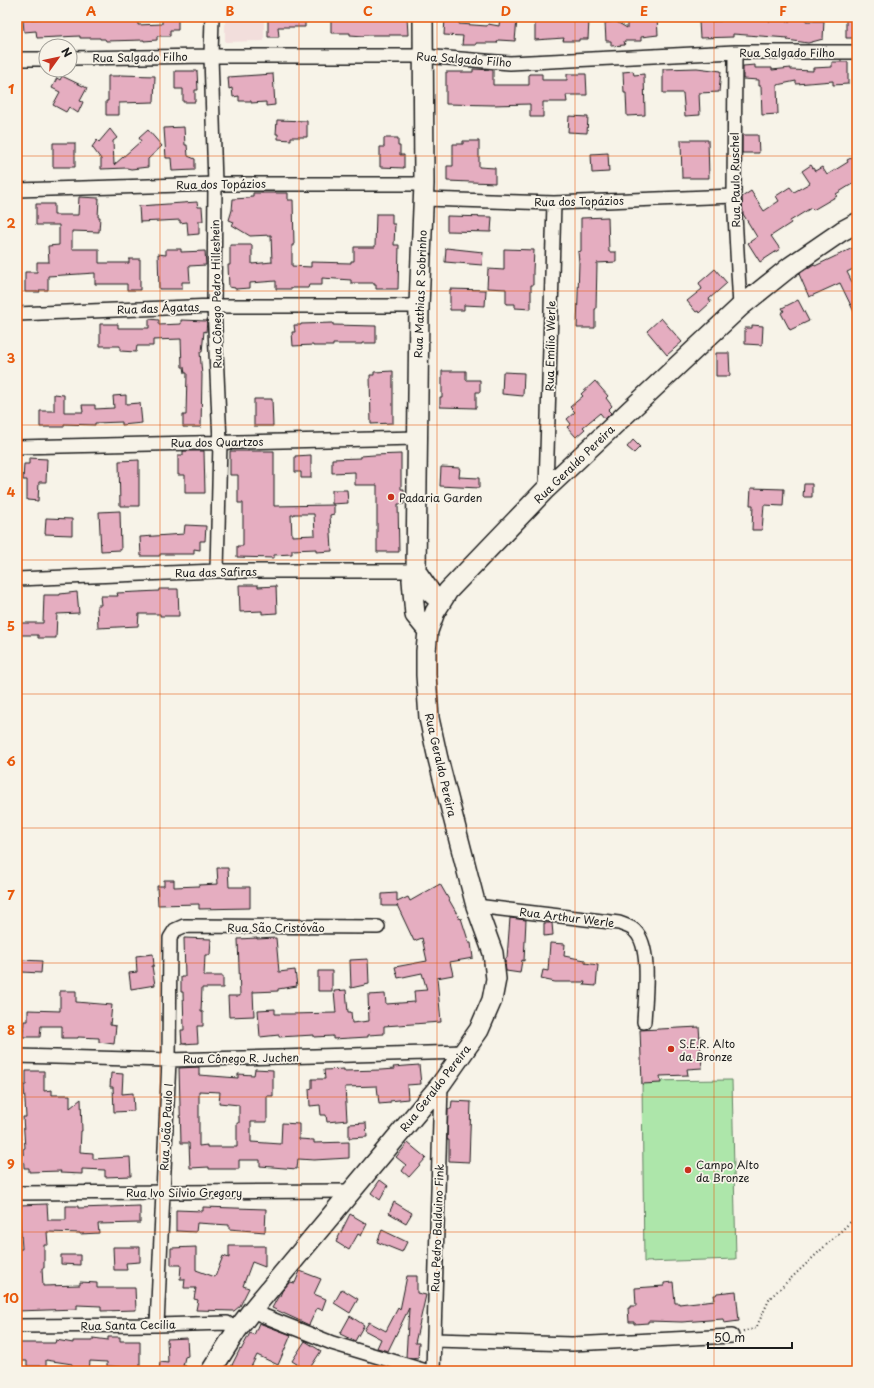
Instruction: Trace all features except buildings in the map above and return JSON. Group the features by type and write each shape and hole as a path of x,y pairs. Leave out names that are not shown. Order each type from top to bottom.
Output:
{"main road":[{"name":"Rua Mathias R Sobrinho","path":"423,17 424,192 419,306 416,571 412,580 415,615 428,631"},
{"name":"Rua Geraldo Pereira","path":"211,1371 237,1330 253,1309 441,1084 465,1052 479,1030 492,1000 496,979 493,954 476,906 438,759 429,718 426,651 428,631 434,612 448,591 546,489 740,307 791,266 842,231 857,223"},
{"path":"416,571 431,593 441,602"}],"street":[{"name":"Rua Cônego Pedro Hilleshein","path":"212,17 211,56 215,184 214,306 220,442 217,571"},
{"name":"Rua Salgado Filho","path":"78,58 423,56 510,63 735,52 857,52"},
{"name":"Rua Paulo Ruschel","path":"735,52 734,196 740,307"},
{"path":"17,60 38,59"},
{"name":"Rua dos Topázios","path":"17,190 215,184 424,192 554,203 734,196"},
{"name":"Rua Emílio Werle","path":"546,489 554,203"},
{"name":"Rua das Ágatas","path":"17,314 214,306 419,306"},
{"name":"Rua dos Quartzos","path":"17,447 418,438"},
{"name":"Rua das Safiras","path":"17,579 217,571 416,571"},
{"name":"Rua Arthur Werle","path":"476,906 619,923 635,931 644,945 646,964 644,1022"},
{"name":"Rua São Cristóvão","path":"175,930 184,926 378,927"},
{"name":"Rua João Paulo I","path":"157,1325 169,1060 170,938 175,930"},
{"name":"Rua Cônego R. Juchen","path":"17,1056 169,1060 465,1052"},
{"name":"Rua Pedro Balduino Fink","path":"433,1371 441,1084"},
{"name":"Rua Ivo Silvio Gregory","path":"17,1193 352,1191"},
{"path":"253,1309 259,1314 332,1343 426,1371"},
{"name":"Rua Santa Cecilia","path":"17,1326 228,1323 237,1330"},
{"path":"434,1340 572,1344 732,1336"}],"path":[{"path":"732,1336 756,1328 770,1298 857,1216"}],"shaded area":[{"path":"225,17 264,17 264,41 225,42"}],"green space":[{"name":"Campo Alto da Bronze","path":"732,1080 736,1259 644,1262 642,1081"}],"place":[{"name":"Padaria Garden","path":"391,497"},
{"name":"S.E.R. Alto da Bronze","path":"671,1049"},
{"name":"Campo Alto da Bronze","path":"688,1170"}]}
